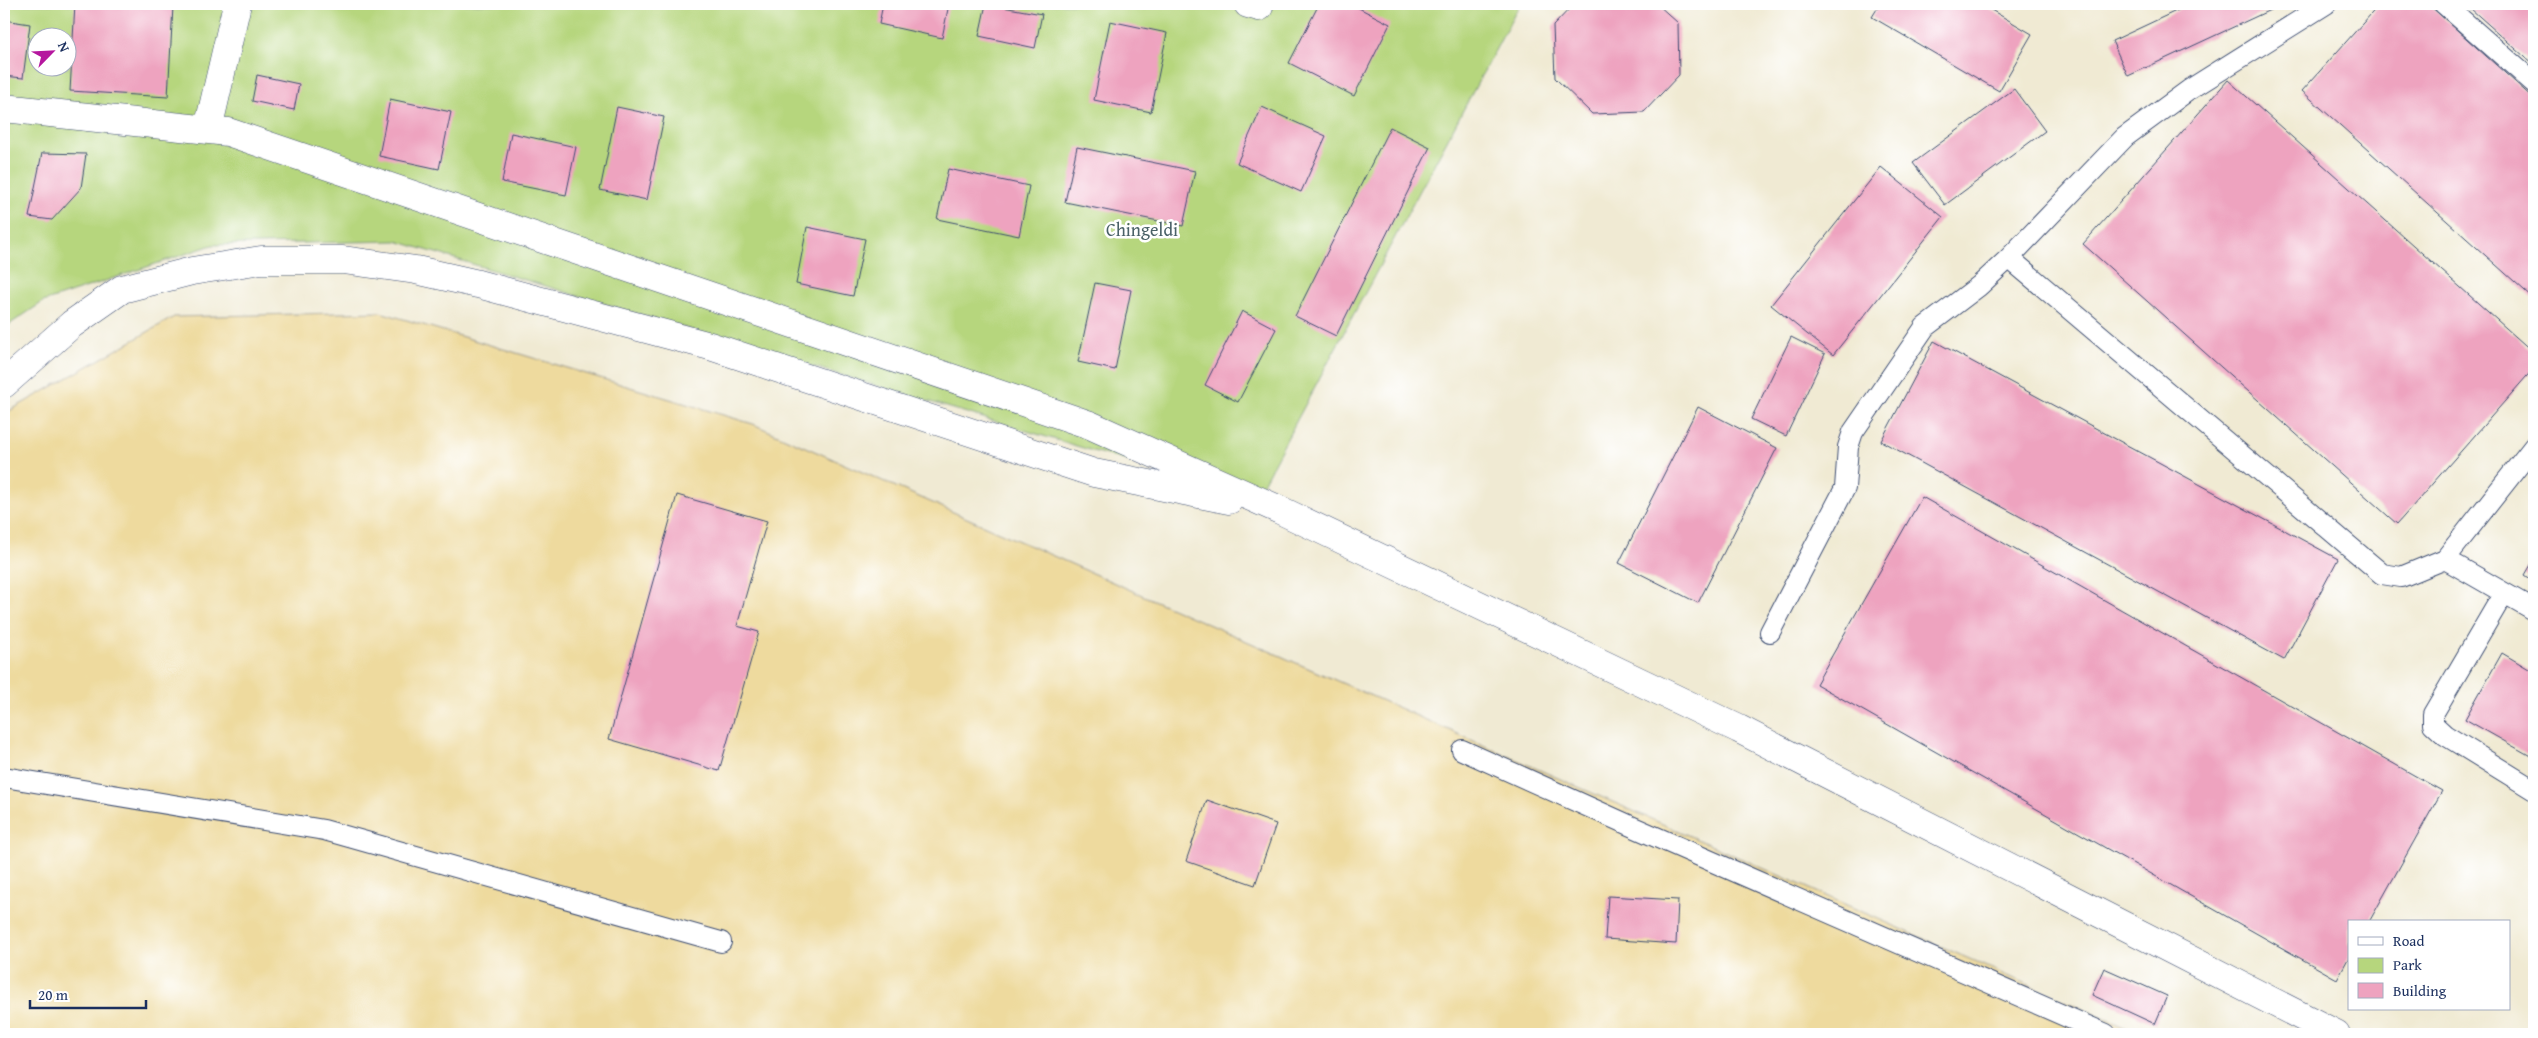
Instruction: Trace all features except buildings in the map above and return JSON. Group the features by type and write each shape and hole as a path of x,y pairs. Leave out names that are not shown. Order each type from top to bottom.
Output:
{"street":[{"path":"208,129 237,4"},
{"path":"4,108 208,129 237,135 1090,425 1280,510 1739,729 2336,1034"},
{"path":"4,384 72,324 122,289 192,271 261,260 343,260 416,270 478,284 710,346 1094,473 1280,510"}],"lane":[{"path":"1770,632 1845,488 1848,448 1853,432 1924,327 1979,286 2009,258 2125,137 2189,90 2326,4"},
{"path":"2444,4 2534,83"},
{"path":"2009,258 2382,574 2401,577 2445,559 2534,446"},
{"path":"2445,559 2534,610"},
{"path":"2504,593 2433,714 2433,724 2445,735 2534,790"},
{"path":"1462,750 2106,1034"},
{"path":"4,777 324,830 721,942"}],"green space":[{"name":"Chingeldi","path":"4,4 1520,4 1259,491 1113,457 396,241 212,245 43,302 4,328"}],"sand":[{"path":"380,312 753,424 2140,1034 4,1034 4,414 174,317"}]}
